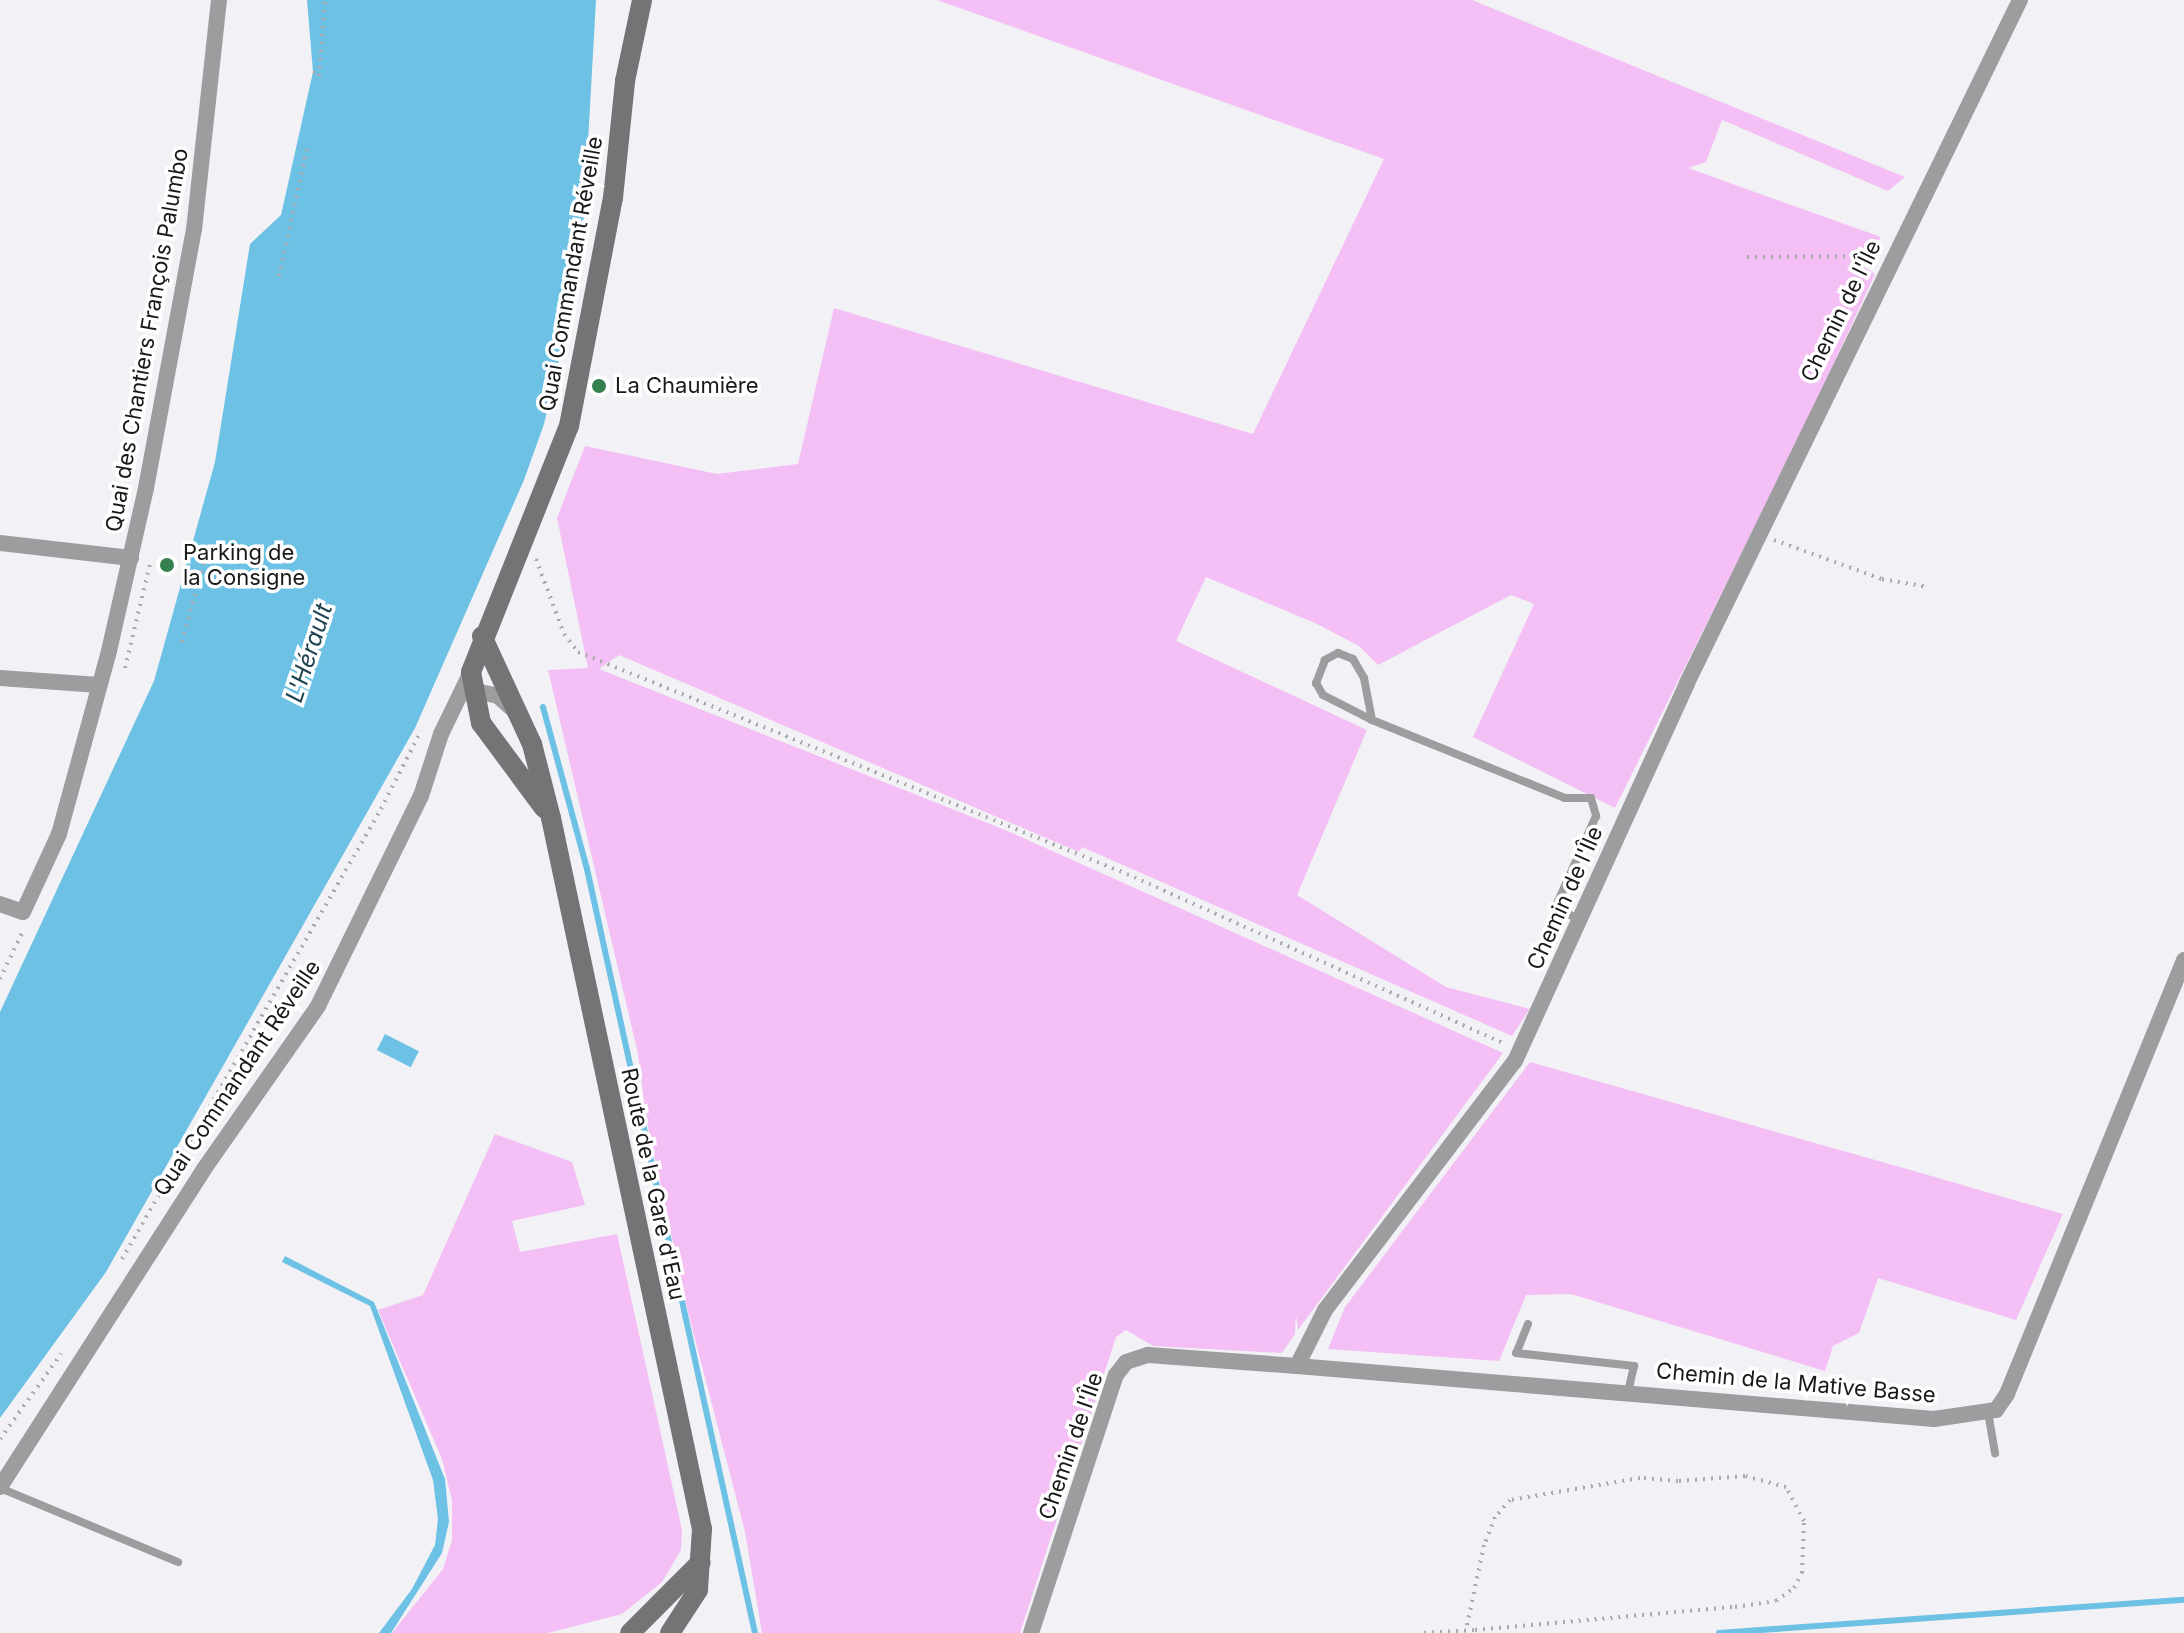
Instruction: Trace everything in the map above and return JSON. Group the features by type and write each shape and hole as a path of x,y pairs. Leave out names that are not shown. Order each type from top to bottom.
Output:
{"main road":[{"name":"Quai Commandant Réveille","path":"482,636 569,426 613,198 625,81 642,0"},
{"path":"469,683 482,636"},
{"name":"Route de la Gare d'Eau","path":"482,636 492,666 520,716 551,818 702,1529 698,1590 670,1633"},
{"name":"Route de la Gare d'Eau","path":"469,683 481,723 551,818"},
{"path":"630,1633 701,1562"}],"street":[{"name":"Quai des Chantiers François Palumbo","path":"0,904 23,912 59,834 131,558 194,230 219,0"},
{"name":"Chemin de l'Île","path":"1031,1633 1116,1375 1126,1362 1148,1355 1297,1366 1325,1310 1494,1094 1520,1050 1758,534 2020,0"},
{"path":"0,543 131,558"},
{"path":"0,678 99,685"},
{"path":"469,683 498,696 520,716"},
{"name":"Quai Commandant Réveille","path":"0,1487 204,1169 318,1006 421,796 469,683"},
{"path":"1988,1412 2007,1394 2184,960"},
{"name":"Chemin de la Mative Basse","path":"1297,1366 1628,1391 1934,1419 1988,1412"}],"lane":[{"path":"1372,720 1364,678 1353,659 1338,653 1325,660 1316,683 1323,695 1372,720 1565,798 1591,798 1596,816 1555,908 1579,919"},
{"path":"1528,1324 1516,1353 1634,1366 1628,1391"},
{"path":"1988,1412 1995,1453"},
{"path":"0,1487 178,1562"}],"path":[{"path":"313,72 319,76 325,0"},
{"path":"279,276 307,149"},
{"path":"1747,257 1892,256"},
{"path":"1758,534 1882,579 1928,587"},
{"path":"521,539 539,565 564,634 578,652 1127,874 1520,1050"},
{"path":"182,642 207,551"},
{"path":"120,1262 381,809 424,725"},
{"path":"0,1439 63,1352"},
{"path":"1424,1633 1466,1630 1776,1601 1794,1588 1802,1573 1804,1521 1786,1487 1745,1476 1678,1481 1640,1478 1510,1500 1495,1517 1484,1545 1466,1630"}],"shaded area":[{"path":"937,0 1472,0 1905,177 1888,191 1722,120 1706,162 1688,168 1881,237 1863,266 1875,274 1811,413 1615,808 1473,737 1534,604 1511,595 1378,665 1359,646 1317,624 1206,577 1176,641 1367,730 1297,895 1446,987 1530,1009 1512,1036 1082,847 1079,852 619,655 599,669 1010,832 1503,1053 1298,1330 1296,1315 1295,1334 1282,1353 1153,1346 1126,1330 1116,1337 1020,1633 762,1633 745,1532 688,1312 646,1118 638,1054 548,670 588,668 557,518 585,446 717,474 798,464 834,308 1253,434 1384,159"},
{"path":"1530,1062 2063,1214 2016,1320 1878,1278 1859,1333 1833,1346 1825,1371 1571,1294 1526,1295 1499,1361 1328,1349 1345,1307"},
{"path":"495,1134 572,1162 585,1205 512,1221 520,1252 617,1234 682,1530 681,1550 662,1582 622,1614 548,1633 392,1633 443,1569 452,1540 452,1501 442,1459 378,1310 423,1295"}],"water":[{"name":"L'Hérault","path":"307,0 596,0 581,266 544,424 524,480 415,728 106,1272 0,1418 0,1012 154,681 215,462 250,244 281,215 313,72"},
{"path":"385,1034 419,1051 411,1067 377,1050"},
{"path":"285,1256 374,1302 445,1479 449,1522 442,1553 391,1633 379,1633 412,1589 435,1545 438,1519 433,1480 370,1306 282,1262"}],"waterway":[{"path":"543,707 587,869 755,1633"},
{"path":"1719,1633 2184,1600"}],"place":[{"name":"La Chaumière","path":"599,386"},
{"name":"Parking de la Consigne","path":"167,565"}]}
